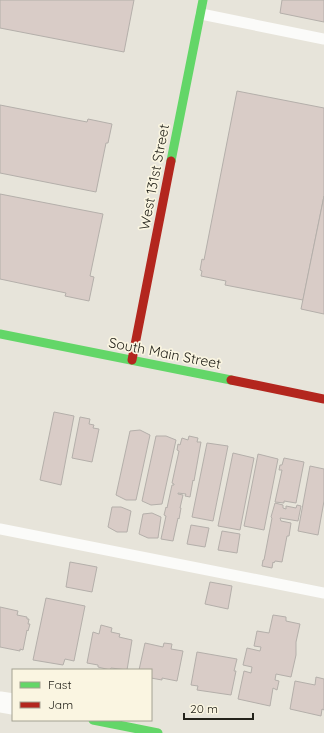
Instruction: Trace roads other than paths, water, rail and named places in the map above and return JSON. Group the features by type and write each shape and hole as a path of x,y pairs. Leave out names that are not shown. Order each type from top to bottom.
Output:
{"street":[{"name":"West 131st Street","path":"132,360 203,0"},
{"name":"South Main Street","path":"0,334 324,399"},
{"path":"0,702 12,704"},
{"path":"98,721 158,733"}],"lane":[{"path":"201,14 324,39"},
{"path":"0,529 324,593"}]}
